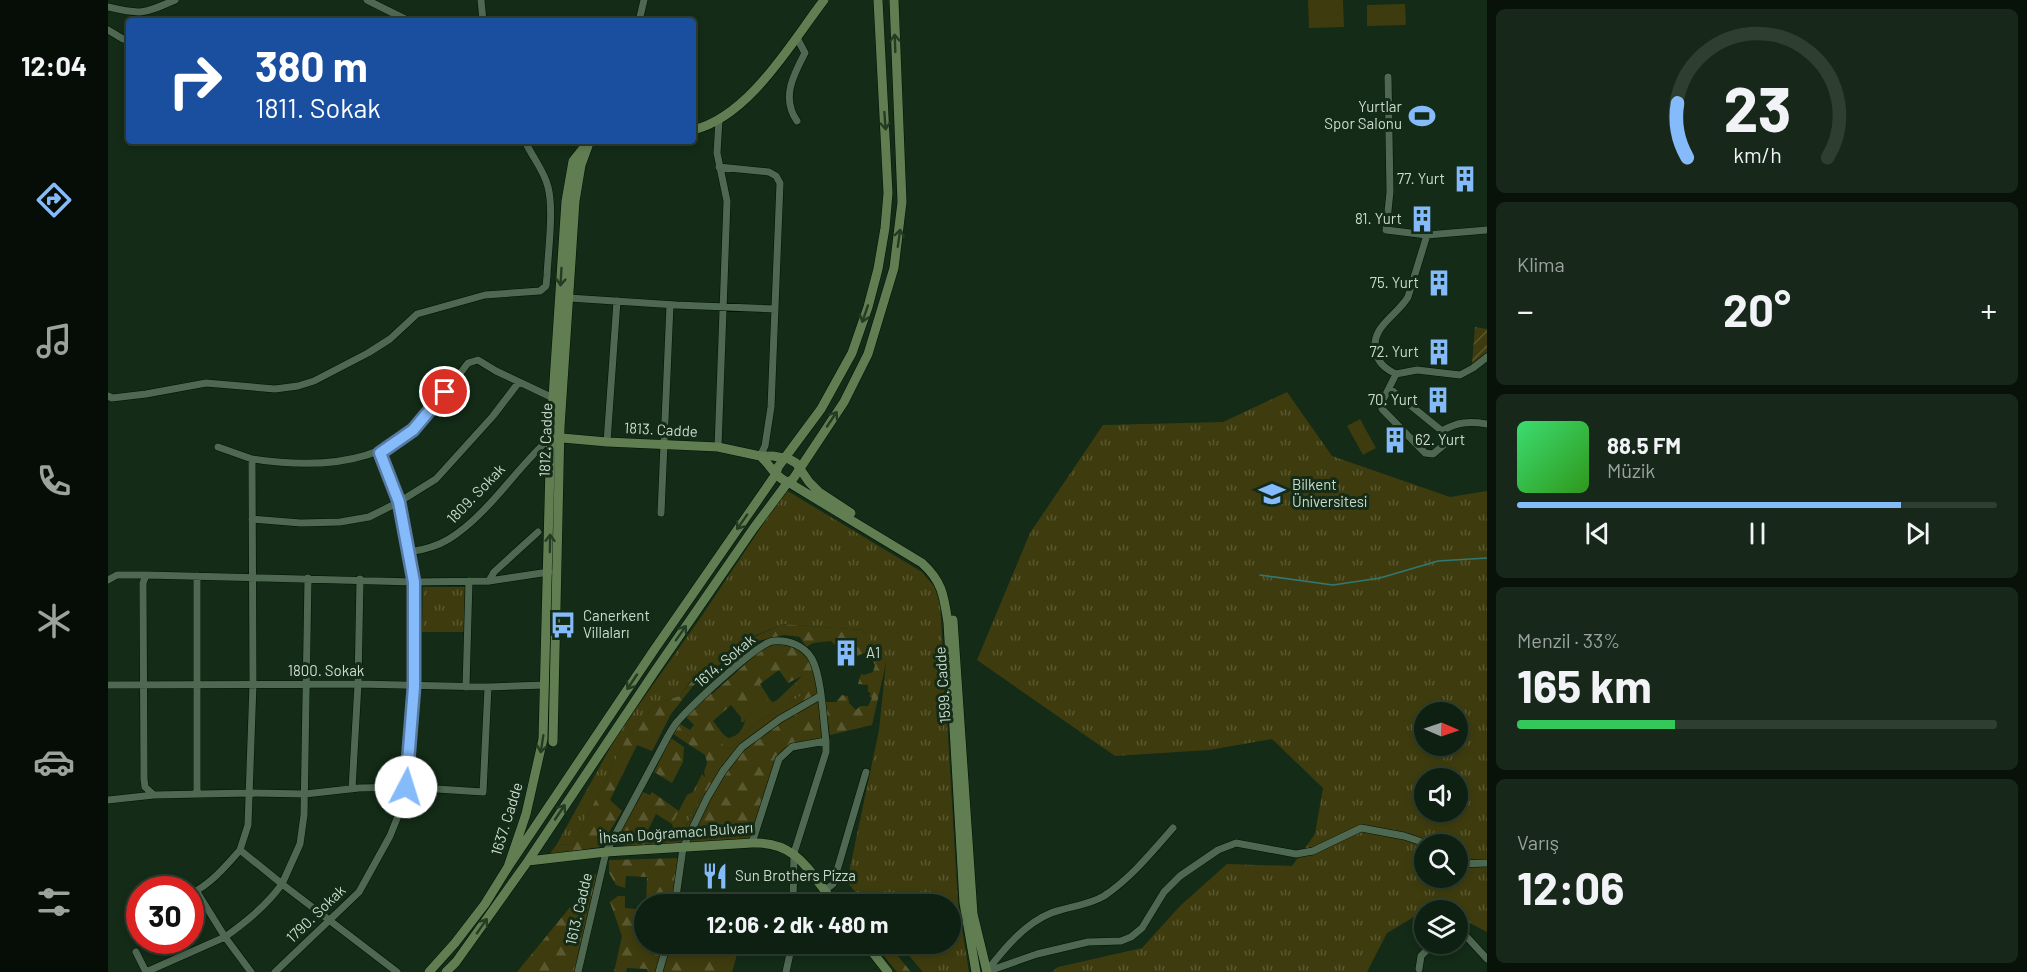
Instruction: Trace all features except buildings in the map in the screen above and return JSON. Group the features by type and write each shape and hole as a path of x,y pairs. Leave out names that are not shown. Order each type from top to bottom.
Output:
{"street":[{"path":"108,6 134,13 146,13 175,0"},
{"path":"367,0 403,18"},
{"path":"481,0 483,18"},
{"path":"640,18 644,0"},
{"path":"696,129 718,120 758,86 786,55 824,0"},
{"path":"508,867 776,474 778,467 820,409 852,353 878,269 888,193 878,0"},
{"path":"720,167 769,172 779,180 770,414 765,446 760,456 769,463 780,479 788,482 794,478 844,402 868,354 894,268 902,202 894,0"},
{"path":"108,30 126,39"},
{"path":"797,38 805,53 792,78 788,94 791,113 797,122"},
{"path":"1388,77 1391,184 1386,230 1427,235 1487,230"},
{"path":"718,120 717,153 727,201 718,447"},
{"path":"108,396 112,398 146,394 206,383 274,389 298,386 314,381 368,353 390,339 417,314 485,295 540,291 546,286 550,203 548,187 541,169 527,144"},
{"name":"1812. Cadde","path":"550,685 556,438 553,398 568,180 573,161 587,144"},
{"name":"1812. Cadde","path":"553,742 549,572 556,438 577,182 588,144"},
{"path":"1427,235 1408,297 1403,306 1384,323 1376,338 1377,358 1382,365 1396,374 1417,370 1460,375 1487,357"},
{"path":"569,298 775,309"},
{"path":"607,442 617,301"},
{"path":"661,513 670,305"},
{"path":"218,447 252,459 300,465 341,461 380,453 413,430 468,363 478,360 496,372 553,398"},
{"path":"1389,388 1442,431 1445,444 1429,455 1382,409 1382,402 1389,388 1396,374"},
{"path":"252,519 301,523 340,522 369,517 399,502 436,479 493,416 519,382"},
{"path":"1442,431 1464,422 1486,424"},
{"name":"1813. Cadde","path":"556,438 718,447 786,459"},
{"name":"1809. Sokak","path":"409,552 429,549 448,540 486,507 532,454 556,438"},
{"path":"1414,455 1421,449"},
{"name":"1790. Sokak","path":"275,972 359,892 390,836 406,787 414,687 414,582 399,502 380,453"},
{"path":"204,885 221,871 240,850 248,825 254,684 252,459"},
{"path":"786,459 793,461 799,468"},
{"name":"1599. Cadde","path":"799,468 808,482 819,492 923,560 937,572 946,590 953,616 973,914 986,972"},
{"name":"1599. Cadde","path":"788,482 922,563 933,573 944,594 948,623 964,903 976,972"},
{"name":"1637. Cadde","path":"446,972 456,962 528,861 654,671 788,482"},
{"path":"489,581 494,572 538,532"},
{"path":"108,580 117,575 146,575 414,582 489,581 549,572"},
{"path":"146,575 143,583 144,779 145,787 154,795"},
{"path":"197,576 197,793"},
{"path":"137,954 146,972 225,937 262,908 282,884 300,844 306,794 308,578"},
{"path":"352,789 360,579"},
{"path":"466,687 469,581"},
{"name":"1614. Sokak","path":"606,852 677,722 756,649 772,641 786,641 801,646 812,658 816,670 826,741 826,752 794,853 793,894"},
{"name":"1800. Sokak","path":"108,686 357,684 488,687 550,685"},
{"name":"1637. Cadde","path":"429,972 485,904 508,867 526,814 542,748 550,685"},
{"path":"108,800 197,793 306,794 406,787 483,792 488,687"},
{"path":"676,894 683,848 723,771 742,747 780,719 820,696"},
{"path":"752,843 779,759 792,747 826,741"},
{"path":"824,891 833,884 866,771"},
{"path":"986,972 1005,947 1029,926 1051,913 1082,906 1121,884 1173,828"},
{"path":"986,972 1037,954 1088,942 1121,940 1131,937 1142,928 1164,892 1180,876 1218,850 1236,843 1296,854 1313,850 1361,828 1414,839"},
{"name":"İhsan Doğramacı Bulvarı","path":"528,861 606,852 752,843 776,844 794,853"},
{"path":"240,850 397,972"},
{"name":"1613. Cadde","path":"578,972 606,852"},
{"path":"794,853 827,894"},
{"path":"1468,864 1487,863"},
{"path":"204,907 251,972"},
{"path":"1468,938 1487,959"},
{"path":"659,972 664,954"},
{"path":"786,972 790,954"},
{"path":"873,954 884,970"},
{"path":"1419,969 1423,954"}],"green space":[{"path":"1308,0 1343,0 1344,27 1309,28"},
{"path":"1405,4 1406,25 1367,26 1367,5"},
{"path":"1475,327 1487,329 1487,352 1472,364"},
{"path":"1287,392 1332,456 1450,497 1487,491 1487,932 1468,922 1468,900 1414,900 1414,917 1387,933 1367,972 1052,972 1058,967 1142,948 1180,906 1227,864 1292,866 1315,834 1323,788 1272,739 1209,750 1115,756 977,660 1030,533 1103,425 1223,422"},
{"path":"1360,419 1376,448 1363,455 1347,426"},
{"path":"786,490 922,572 934,586 940,602 957,894 857,894 847,882 879,730 886,663 863,630 783,624 742,641 707,667 689,683 680,696 659,702 629,733 573,845 557,844 616,737 701,617"},
{"path":"423,587 465,587 464,632 422,632"},
{"path":"783,624 863,630 886,663 872,725 830,735 825,702 836,702 842,695 848,696 849,703 856,710 860,706 868,706 872,698 869,696 871,693 868,692 868,685 858,684 861,674 873,672 875,665 869,654 864,653 857,656 856,647 848,643 838,648 831,641 813,643 806,647 800,637 784,635 745,644 693,686 671,714 652,751 637,745 610,800 622,811 600,847 549,855 557,844 573,845 629,733 659,702 680,696 690,683 713,662 754,637"},
{"path":"772,641 786,641 812,658 826,741 792,747 779,760 749,841 629,847 621,844 617,839 633,805 636,805 643,792 650,795 652,792 679,811 672,824 656,814 645,836 658,843 664,842 669,836 680,840 707,784 704,772 707,763 705,755 670,732 677,722 690,730 694,725 684,715 709,692 712,694 751,659 749,655","holes":["779,670 788,683 802,676 795,683 804,694 755,724 731,749 722,744 723,734 713,721 731,705 741,717 741,722 744,722 769,698 760,684"]},
{"path":"795,683 804,694 755,724 731,749 721,744 723,734 728,738 738,733 746,718 769,698 772,702 776,701"},
{"path":"668,736 684,747 683,762 672,783 654,772 663,754 660,752"},
{"path":"702,774 707,779 707,784 679,841 669,836 673,828 672,824 687,795 693,792"},
{"path":"682,858 677,894 646,894 647,877 626,876 625,888 616,885 609,873 609,860"},
{"path":"600,874 578,972 517,972 589,884 580,876"},
{"path":"618,896 625,896 625,908 634,909 634,954 737,954 732,972 648,972 647,969 627,968 626,972 614,972 622,936 610,902"},
{"path":"961,922 969,972 923,972 908,954 961,954"},
{"path":"882,954 896,954 911,972 897,972"}],"waterway":[{"path":"1260,575 1333,585 1380,578 1438,561 1487,558"}],"place":[{"name":"Yurtlar Spor Salonu","path":"1422,116"},
{"name":"77. Yurt","path":"1465,179"},
{"name":"81. Yurt","path":"1422,219"},
{"name":"75. Yurt","path":"1439,283"},
{"name":"72. Yurt","path":"1439,352"},
{"name":"70. Yurt","path":"1438,400"},
{"name":"62. Yurt","path":"1395,440"},
{"name":"Bilkent Üniversitesi","path":"1272,494"},
{"name":"Canerkent Villaları","path":"563,625"},
{"name":"A1","path":"846,653"},
{"name":"Sun Brothers Pizza","path":"715,876"}],"route":[{"path":"406,787 414,687 414,582 399,502 380,453 413,430 445,392"}]}
